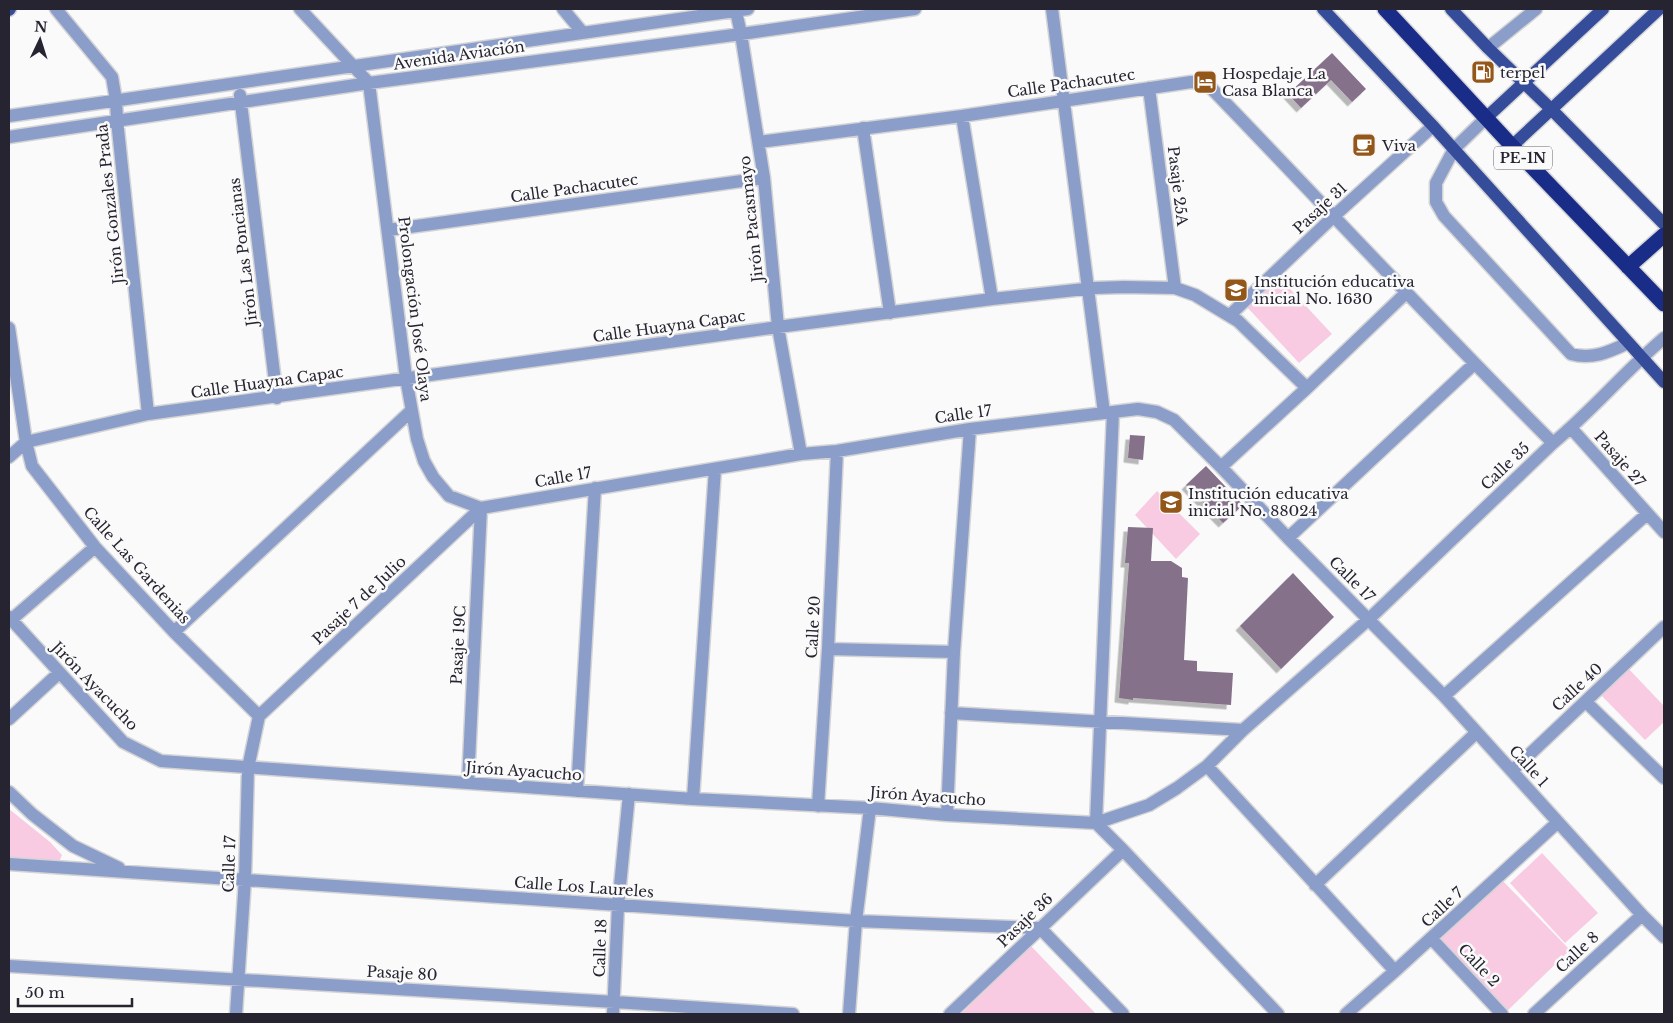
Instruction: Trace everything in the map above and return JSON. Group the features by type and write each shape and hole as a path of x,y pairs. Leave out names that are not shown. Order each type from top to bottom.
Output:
{"highway":[{"name":"PE-1N","path":"1385,9 1512,146 1664,304"},
{"path":"1628,267 1664,235"}],"main road":[{"path":"1324,9 1454,149 1664,382"},
{"path":"1451,9 1664,224"},
{"path":"1486,117 1603,9"},
{"path":"1512,146 1659,9"}],"street":[{"name":"Jirón Gonzales Prada","path":"56,9 112,77 116,100 148,414"},
{"path":"300,9 369,83"},
{"path":"563,9 582,33"},
{"name":"Avenida Aviación","path":"9,137 369,83 915,9"},
{"path":"1052,9 1088,289 1109,412 1096,823 1278,1014"},
{"path":"1488,48 1536,9"},
{"name":"Avenida Aviación","path":"9,116 742,10"},
{"name":"Jirón Pacasmayo","path":"742,10 741,34 764,178 778,327 801,454"},
{"name":"Calle Pachacutec","path":"759,142 962,116 1191,82 1201,83 1212,89 1474,364 1553,443"},
{"name":"Prolongación José Olaya","path":"369,83 411,412 424,461 433,477 449,496 481,508"},
{"name":"Jirón Las Poncianas","path":"238,84 242,103 277,398"},
{"name":"Pasaje 25A","path":"1149,88 1175,288"},
{"path":"962,116 992,299"},
{"path":"1486,117 1454,149 1436,183 1436,202 1444,216 1571,354 1591,356 1607,353 1628,342"},
{"name":"Pasaje 31","path":"1230,315 1334,216 1433,126"},
{"path":"863,128 890,313"},
{"name":"Calle Pachacutec","path":"388,230 764,178"},
{"name":"Calle Huayna Capac","path":"9,457 26,442 148,414 277,398 406,378 992,299 1124,287 1175,288 1196,295 1238,321 1308,388"},
{"path":"1221,467 1308,388 1407,292"},
{"name":"Calle Las Gardenias","path":"9,337 26,442 32,466 95,547 174,632 259,716"},
{"name":"Calle 35","path":"1096,823 1149,805 1177,788 1207,766 1243,730 1369,619 1571,428 1641,357 1664,338"},
{"path":"1288,538 1474,364"},
{"name":"Calle 17","path":"481,508 801,454 838,451 970,429 1138,409 1158,412 1174,420 1369,619"},
{"path":"174,632 411,412"},
{"name":"Pasaje 27","path":"1571,428 1664,532"},
{"path":"947,815 954,652 970,429"},
{"name":"Calle 20","path":"818,806 838,451"},
{"path":"693,799 715,469"},
{"path":"577,791 595,488"},
{"name":"Pasaje 7 de Julio","path":"259,716 481,508"},
{"name":"Pasaje 19C","path":"468,783 481,508"},
{"path":"1444,696 1646,514"},
{"path":"10,619 95,547"},
{"name":"Jirón Ayacucho","path":"10,619 123,742 161,761 693,799 870,808 947,815 1096,823"},
{"name":"Calle 1","path":"1369,619 1444,696 1664,937"},
{"name":"Calle 40","path":"1512,771 1664,627"},
{"path":"828,649 954,652"},
{"path":"9,719 59,673"},
{"path":"1586,702 1664,778"},
{"path":"951,713 1243,730"},
{"name":"Calle 17","path":"236,1014 245,879 248,768 259,716"},
{"path":"1315,885 1476,733"},
{"path":"1207,766 1396,972"},
{"name":"Calle Los Laureles","path":"9,792 32,814 73,846 126,871"},
{"name":"Calle 18","path":"614,1008 618,906 629,794"},
{"path":"850,1014 856,921 870,808"},
{"name":"Calle 7","path":"1346,1014 1396,972 1558,822"},
{"name":"Pasaje 36","path":"950,1014 1123,850"},
{"name":"Calle Los Laureles","path":"9,864 856,921 1040,928"},
{"name":"Calle 8","path":"1534,1014 1642,915"},
{"path":"1040,928 1123,1014"},
{"name":"Calle 2","path":"1431,938 1502,1014"},
{"name":"Pasaje 80","path":"9,966 239,980 614,1008 793,1014"}],"shaded area":[{"path":"1278,276 1332,334 1299,363 1246,306"},
{"path":"1157,491 1200,534 1176,559 1135,515"},
{"path":"1626,666 1664,706 1664,722 1645,740 1599,693"},
{"path":"9,809 50,842 62,855 59,862 9,859"},
{"path":"1542,853 1598,913 1565,943 1510,883"},
{"path":"1499,877 1570,950 1506,1012 1434,937"},
{"path":"1031,946 1096,1014 961,1014"}],"building":[{"path":"1332,53 1366,89 1352,102 1331,80 1301,108 1288,94"},
{"path":"1130,435 1145,436 1143,460 1128,458"},
{"path":"1206,466 1243,505 1223,523 1186,485"},
{"path":"1128,527 1153,528 1151,561 1171,561 1182,568 1182,577 1188,578 1184,660 1197,661 1197,671 1233,673 1231,705 1119,698 1129,563 1125,563"},
{"path":"1293,573 1334,617 1281,669 1240,626"}],"place":[{"name":"terpel","path":"1483,72"},
{"name":"Hospedaje La Casa Blanca","path":"1205,82"},
{"name":"Viva","path":"1364,145"},
{"name":"Institución educativa inicial No. 1630","path":"1236,290"},
{"name":"Institución educativa inicial No. 88024","path":"1171,502"}]}
